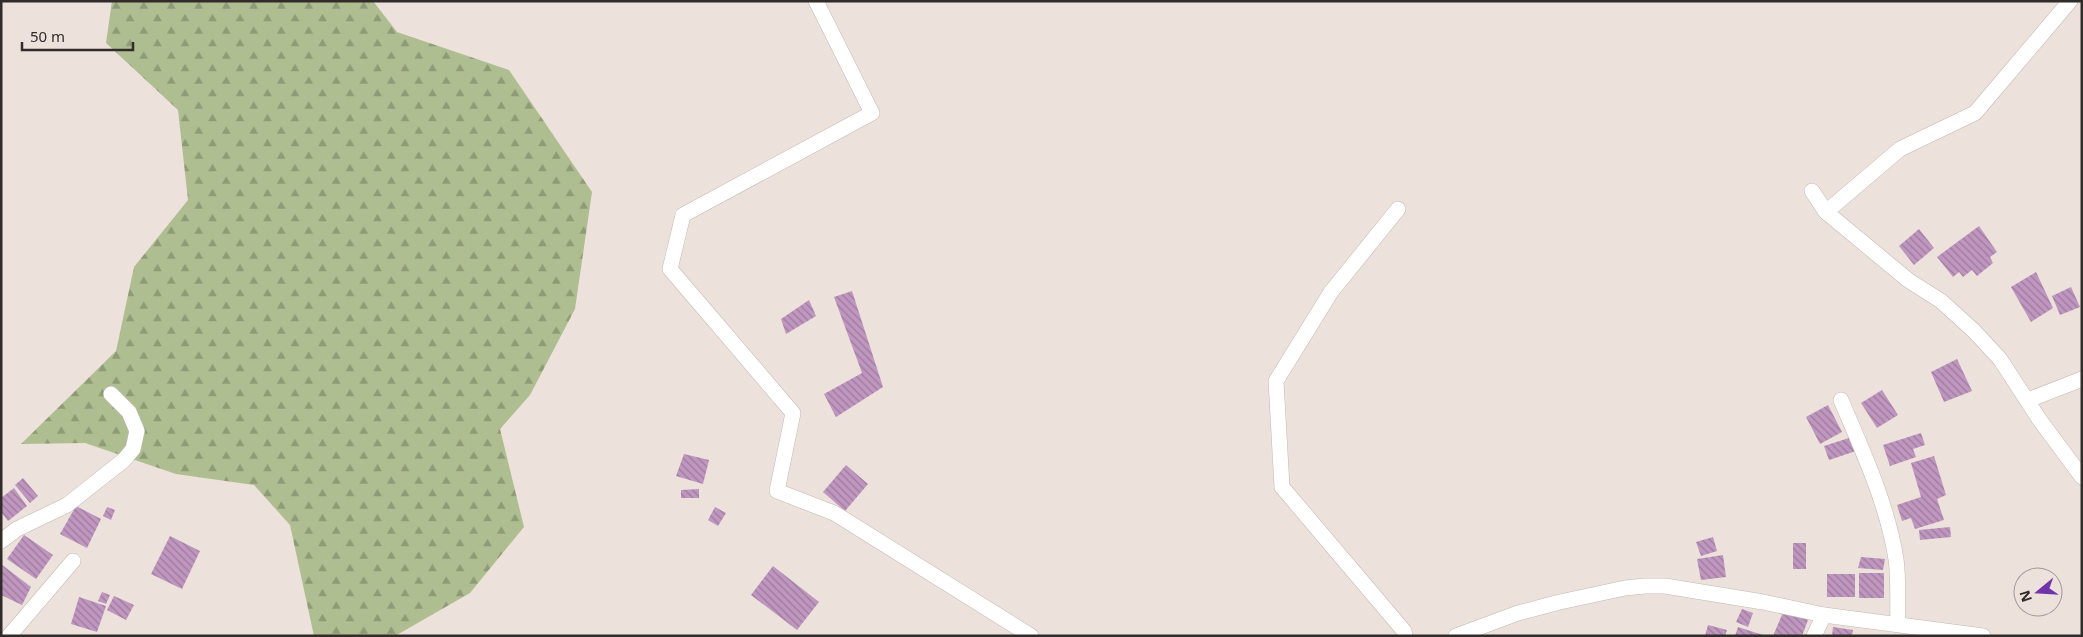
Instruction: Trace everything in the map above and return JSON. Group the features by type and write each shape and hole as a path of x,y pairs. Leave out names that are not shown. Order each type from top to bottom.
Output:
{"street":[{"path":"816,1 872,113 683,215 670,269 793,413 777,491 834,513 1032,636"},
{"path":"1826,212 1900,149 1975,113 2070,1"},
{"path":"1812,191 1826,212 1908,280 1941,301 1974,331 2000,359 2028,400 2039,420 2082,477"},
{"path":"1398,210 1331,292 1276,381 1282,487 1404,631 1405,636"},
{"path":"2028,400 2082,378"},
{"path":"1,541 17,529 67,505 124,460 134,449 137,431 129,412 111,394"},
{"path":"1841,400 1872,472 1886,514 1896,561 1898,624"},
{"path":"8,636 73,561"},
{"path":"1456,636 1518,613 1560,602 1625,588 1665,586 1763,602 1824,615 1983,636"},
{"path":"1814,636 1824,615"}],"green space":[{"path":"112,1 373,1 397,32 509,70 592,192 575,309 530,395 500,429 524,527 470,593 395,636 314,636 290,525 254,485 176,474 85,443 21,444 116,351 134,267 188,200 178,110 106,43"}],"building":[{"path":"1979,226 1997,252 1990,257 1993,263 1977,276 1972,270 1963,277 1959,272 1953,277 1937,257"},
{"path":"1919,229 1934,248 1914,265 1899,246"},
{"path":"2036,272 2053,308 2031,322 2011,287"},
{"path":"2071,287 2080,307 2060,315 2052,296"},
{"path":"852,291 883,387 836,417 824,394 862,373 834,297"},
{"path":"809,300 816,316 786,334 781,319"},
{"path":"1957,359 1972,391 1944,402 1931,372"},
{"path":"1882,390 1898,415 1877,428 1861,403"},
{"path":"1828,405 1842,432 1820,444 1806,417"},
{"path":"1921,433 1925,445 1913,449 1916,457 1890,466 1883,445"},
{"path":"1852,437 1856,451 1829,460 1824,446"},
{"path":"684,454 709,460 703,484 676,476"},
{"path":"1934,456 1946,495 1937,499 1944,520 1915,529 1911,518 1902,521 1897,505 1921,497 1911,463"},
{"path":"846,465 868,484 845,511 823,492"},
{"path":"23,478 38,496 30,503 15,485"},
{"path":"14,488 27,506 8,521 1,512 1,498"},
{"path":"699,489 699,498 681,498 681,490"},
{"path":"76,506 101,519 87,548 60,534"},
{"path":"107,507 115,510 111,520 103,516"},
{"path":"715,507 726,513 718,526 708,520"},
{"path":"1950,527 1951,537 1920,540 1919,530"},
{"path":"24,535 53,555 36,579 7,559"},
{"path":"170,536 200,551 182,589 151,574"},
{"path":"1713,537 1717,551 1701,556 1696,542"},
{"path":"1793,543 1806,543 1806,569 1793,569"},
{"path":"1723,555 1726,577 1701,580 1697,559"},
{"path":"1861,557 1885,559 1883,570 1858,568"},
{"path":"1,564 31,587 22,605 1,595"},
{"path":"773,566 819,602 797,630 751,595"},
{"path":"1859,573 1884,573 1884,598 1859,598"},
{"path":"1827,574 1855,574 1855,597 1827,597"},
{"path":"102,592 110,595 106,604 98,601"},
{"path":"114,596 134,605 126,620 107,610"},
{"path":"79,597 106,606 97,632 71,624"},
{"path":"1742,609 1753,613 1748,627 1736,622"},
{"path":"1784,610 1808,620 1802,636 1773,636"},
{"path":"1708,625 1727,630 1725,636 1705,636"},
{"path":"1738,627 1763,635 1763,636 1735,636"},
{"path":"1833,627 1853,630 1852,636 1832,636"}]}
